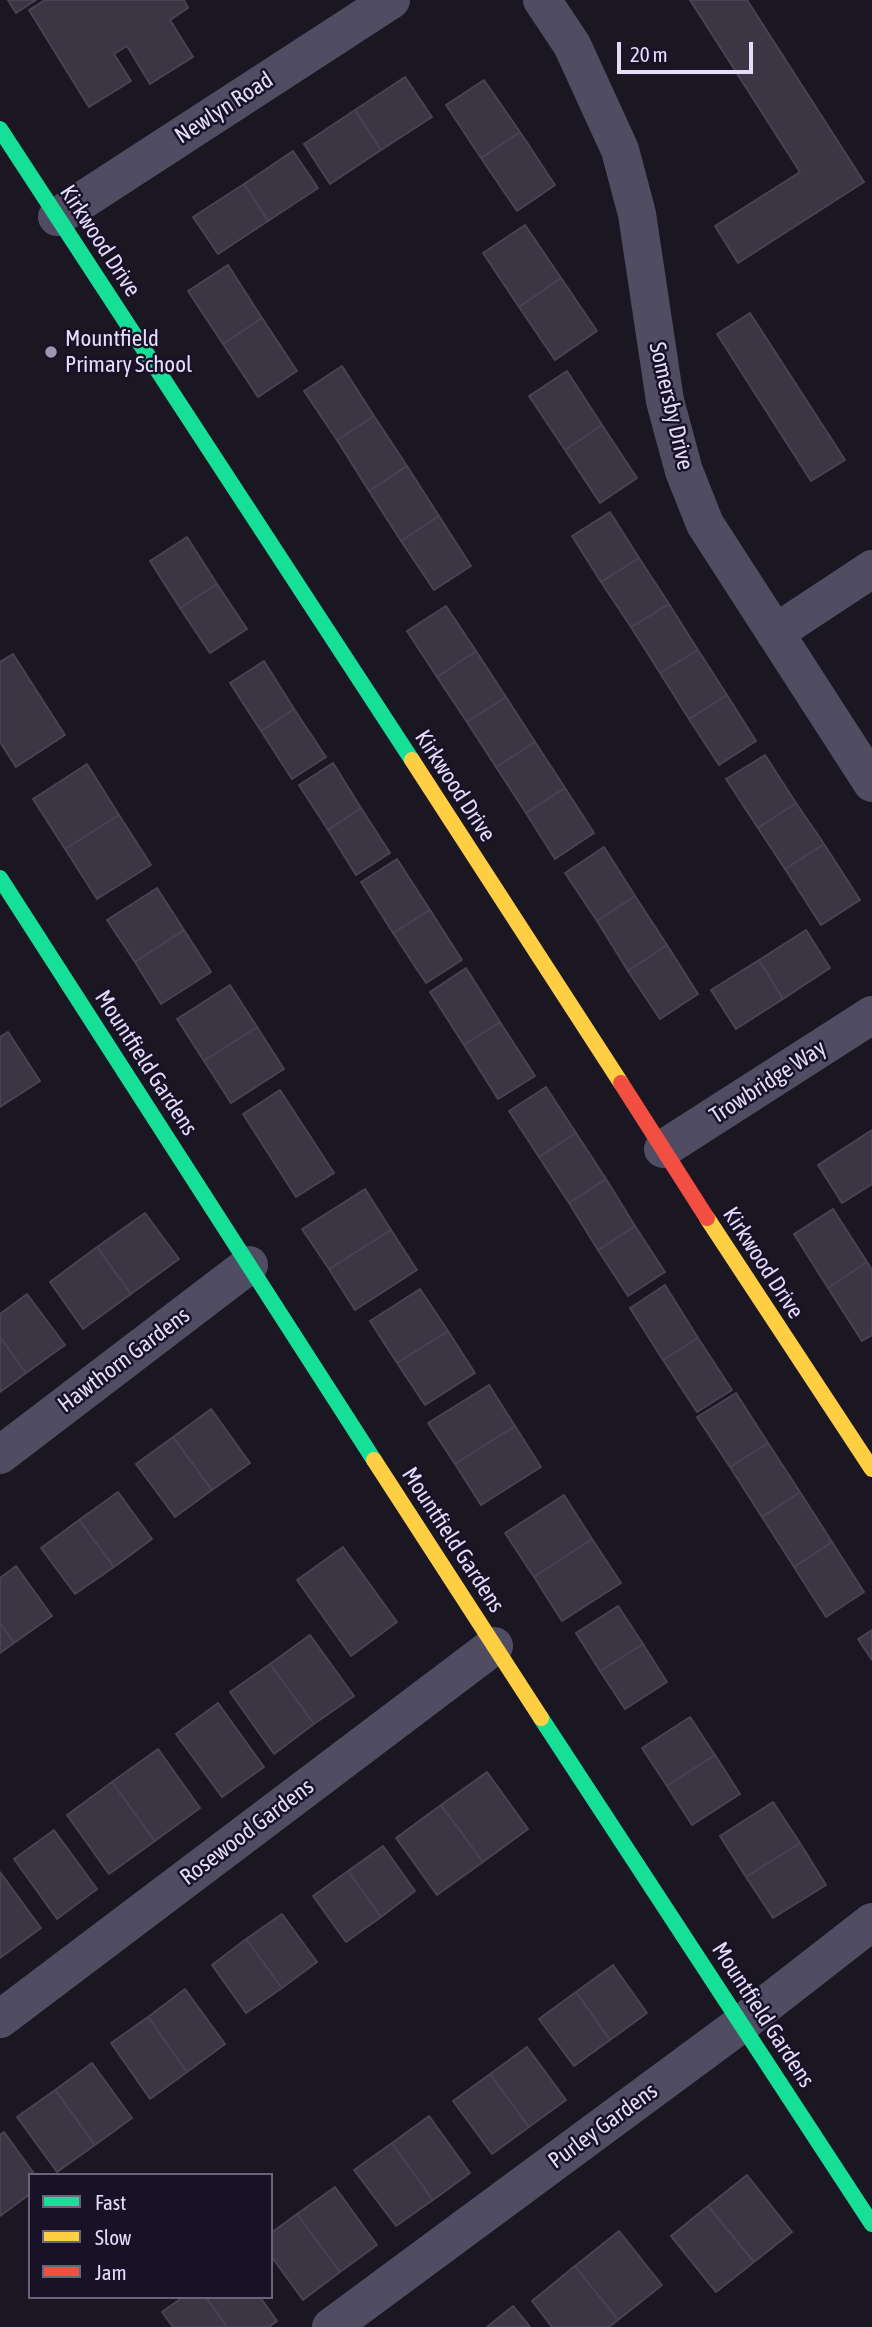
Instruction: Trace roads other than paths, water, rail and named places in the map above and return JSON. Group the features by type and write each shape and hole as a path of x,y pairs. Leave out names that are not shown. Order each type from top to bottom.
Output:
{"street":[{"name":"Newlyn Road","path":"57,217 391,0"},
{"name":"Somersby Drive","path":"542,0 572,45 620,150 637,214 665,401 684,471 705,524 872,783"},
{"name":"Kirkwood Drive","path":"0,129 872,1469"},
{"path":"775,633 872,569"},
{"name":"Mountfield Gardens","path":"2,884 494,1646 872,2224"},
{"name":"Trowbridge Way","path":"663,1149 872,1015"},
{"name":"Hawthorn Gardens","path":"0,1455 249,1265"},
{"name":"Rosewood Gardens","path":"0,2019 494,1646"},
{"name":"Purley Gardens","path":"331,2327 741,2024 872,1922"}],"place":[{"name":"Mountfield Primary School","path":"51,352"}]}
